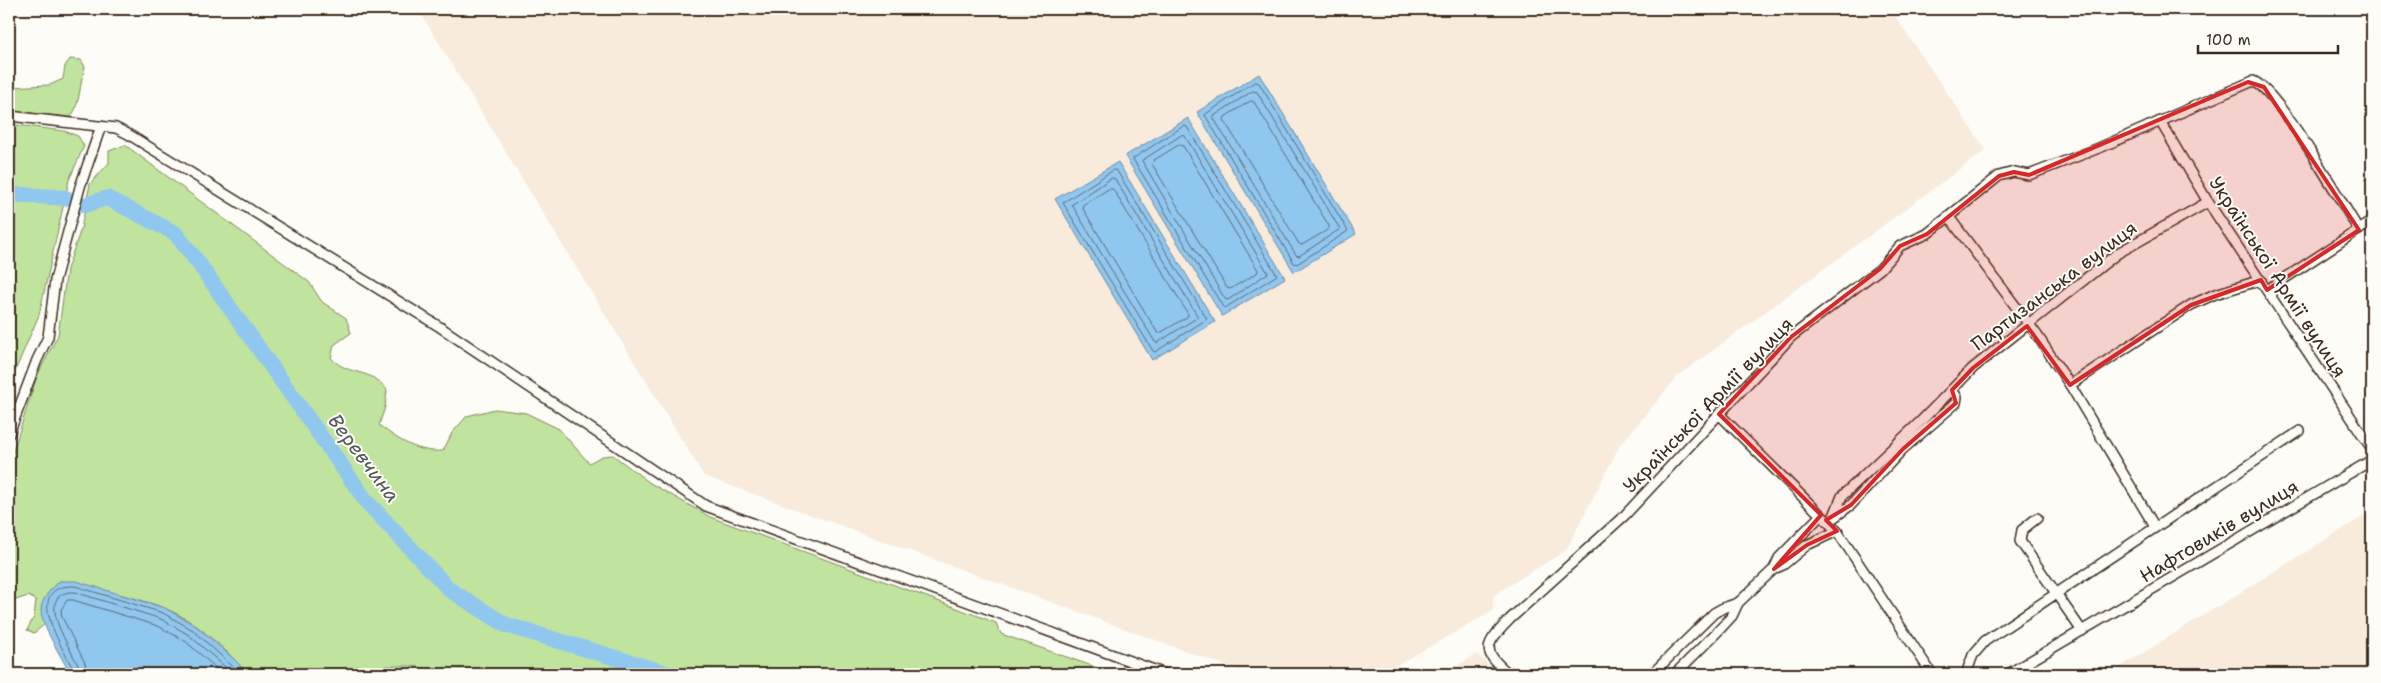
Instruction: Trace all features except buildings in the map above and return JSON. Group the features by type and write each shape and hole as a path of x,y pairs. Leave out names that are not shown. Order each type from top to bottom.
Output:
{"street":[{"name":"Української Армії вулиця","path":"1509,674 1490,657 1490,646 1497,632 1625,515 1791,338 1880,269 1900,246 1927,234 1999,176 2014,172 2029,174 2099,148 2248,82 2258,83 2264,87 2299,134 2359,230"},
{"path":"9,116 116,128 128,134 440,327 706,506 1165,674"},
{"name":"Української Армії вулиця","path":"2160,121 2208,202 2372,449"},
{"path":"9,434 33,368 48,337 55,280 80,187 101,126"},
{"name":"Партизанська вулиця","path":"1831,520 1851,505 1904,449 1956,403 1957,397 1952,390 1973,368 2118,253 2208,202"},
{"path":"1949,217 2028,326 2037,335 2155,527"},
{"path":"2267,290 2372,221"},
{"path":"2070,386 2191,305 2215,294 2261,280"},
{"path":"1719,414 1821,515 1831,520 1932,674"},
{"name":"Нафтовиків вулиця","path":"1966,674 1973,655 1985,642 2300,431"},
{"name":"Нафтовиків вулиця","path":"2008,674 2372,460"},
{"path":"1675,674 1732,616 1738,604 1774,569 1780,558 1821,515"},
{"path":"2037,518 2022,530 2019,535 2020,541 2082,631"},
{"path":"1774,569 1783,565 1807,545 1837,531"},
{"path":"1652,674 1714,613 1723,608 1738,604"}],"highlighted area":[{"path":"2248,82 2264,87 2359,230 2267,290 2261,280 2191,305 2070,385 2027,326 1973,368 1952,390 1956,403 1903,449 1851,505 1826,520 1837,531 1807,545 1774,569 1821,515 1719,414 1791,337 1880,269 1900,246 1927,234 1999,176 2014,172 2029,175"}],"shaded area":[{"path":"418,9 1890,9 1986,150 1678,376 1620,445 1566,550 1494,595 1493,611 1381,674 1249,674 704,476"},
{"path":"2372,511 2372,674 2109,674"},
{"path":"1477,654 1499,674 1442,674"}],"green space":[{"path":"70,59 81,60 85,67 77,105 71,117 9,111 9,87 50,85 63,79 65,66"},
{"path":"9,124 64,131 78,136 84,146 69,180 39,315 9,385"},
{"path":"125,145 309,282 322,302 346,318 351,333 334,345 331,358 346,368 373,378 387,390 385,407 379,425 393,436 417,448 443,451 452,433 467,416 495,409 526,413 559,429 589,463 602,456 613,455 650,483 710,517 981,617 996,623 1001,634 1115,674 451,674 413,666 385,666 387,674 248,674 210,636 188,620 164,608 139,599 60,581 44,600 43,617 45,624 34,633 27,630 34,617 36,600 28,596 16,600 9,599 9,464 37,376 58,335 67,269 81,229 90,184 109,163 109,151"}],"water":[{"path":"1259,74 1356,234 1294,272 1197,112"},
{"path":"1188,118 1285,278 1222,316 1125,156"},
{"path":"1118,162 1215,322 1152,360 1055,199"},
{"path":"60,581 76,581 165,608 196,626 234,659 248,674 68,674 69,672 45,625 41,610 41,606 50,590"}],"waterway":[{"name":"Веревчина","path":"9,194 66,198"},
{"name":"Веревчина","path":"85,205 107,198 175,233 197,261 367,502 450,590 506,625 669,674"}]}
